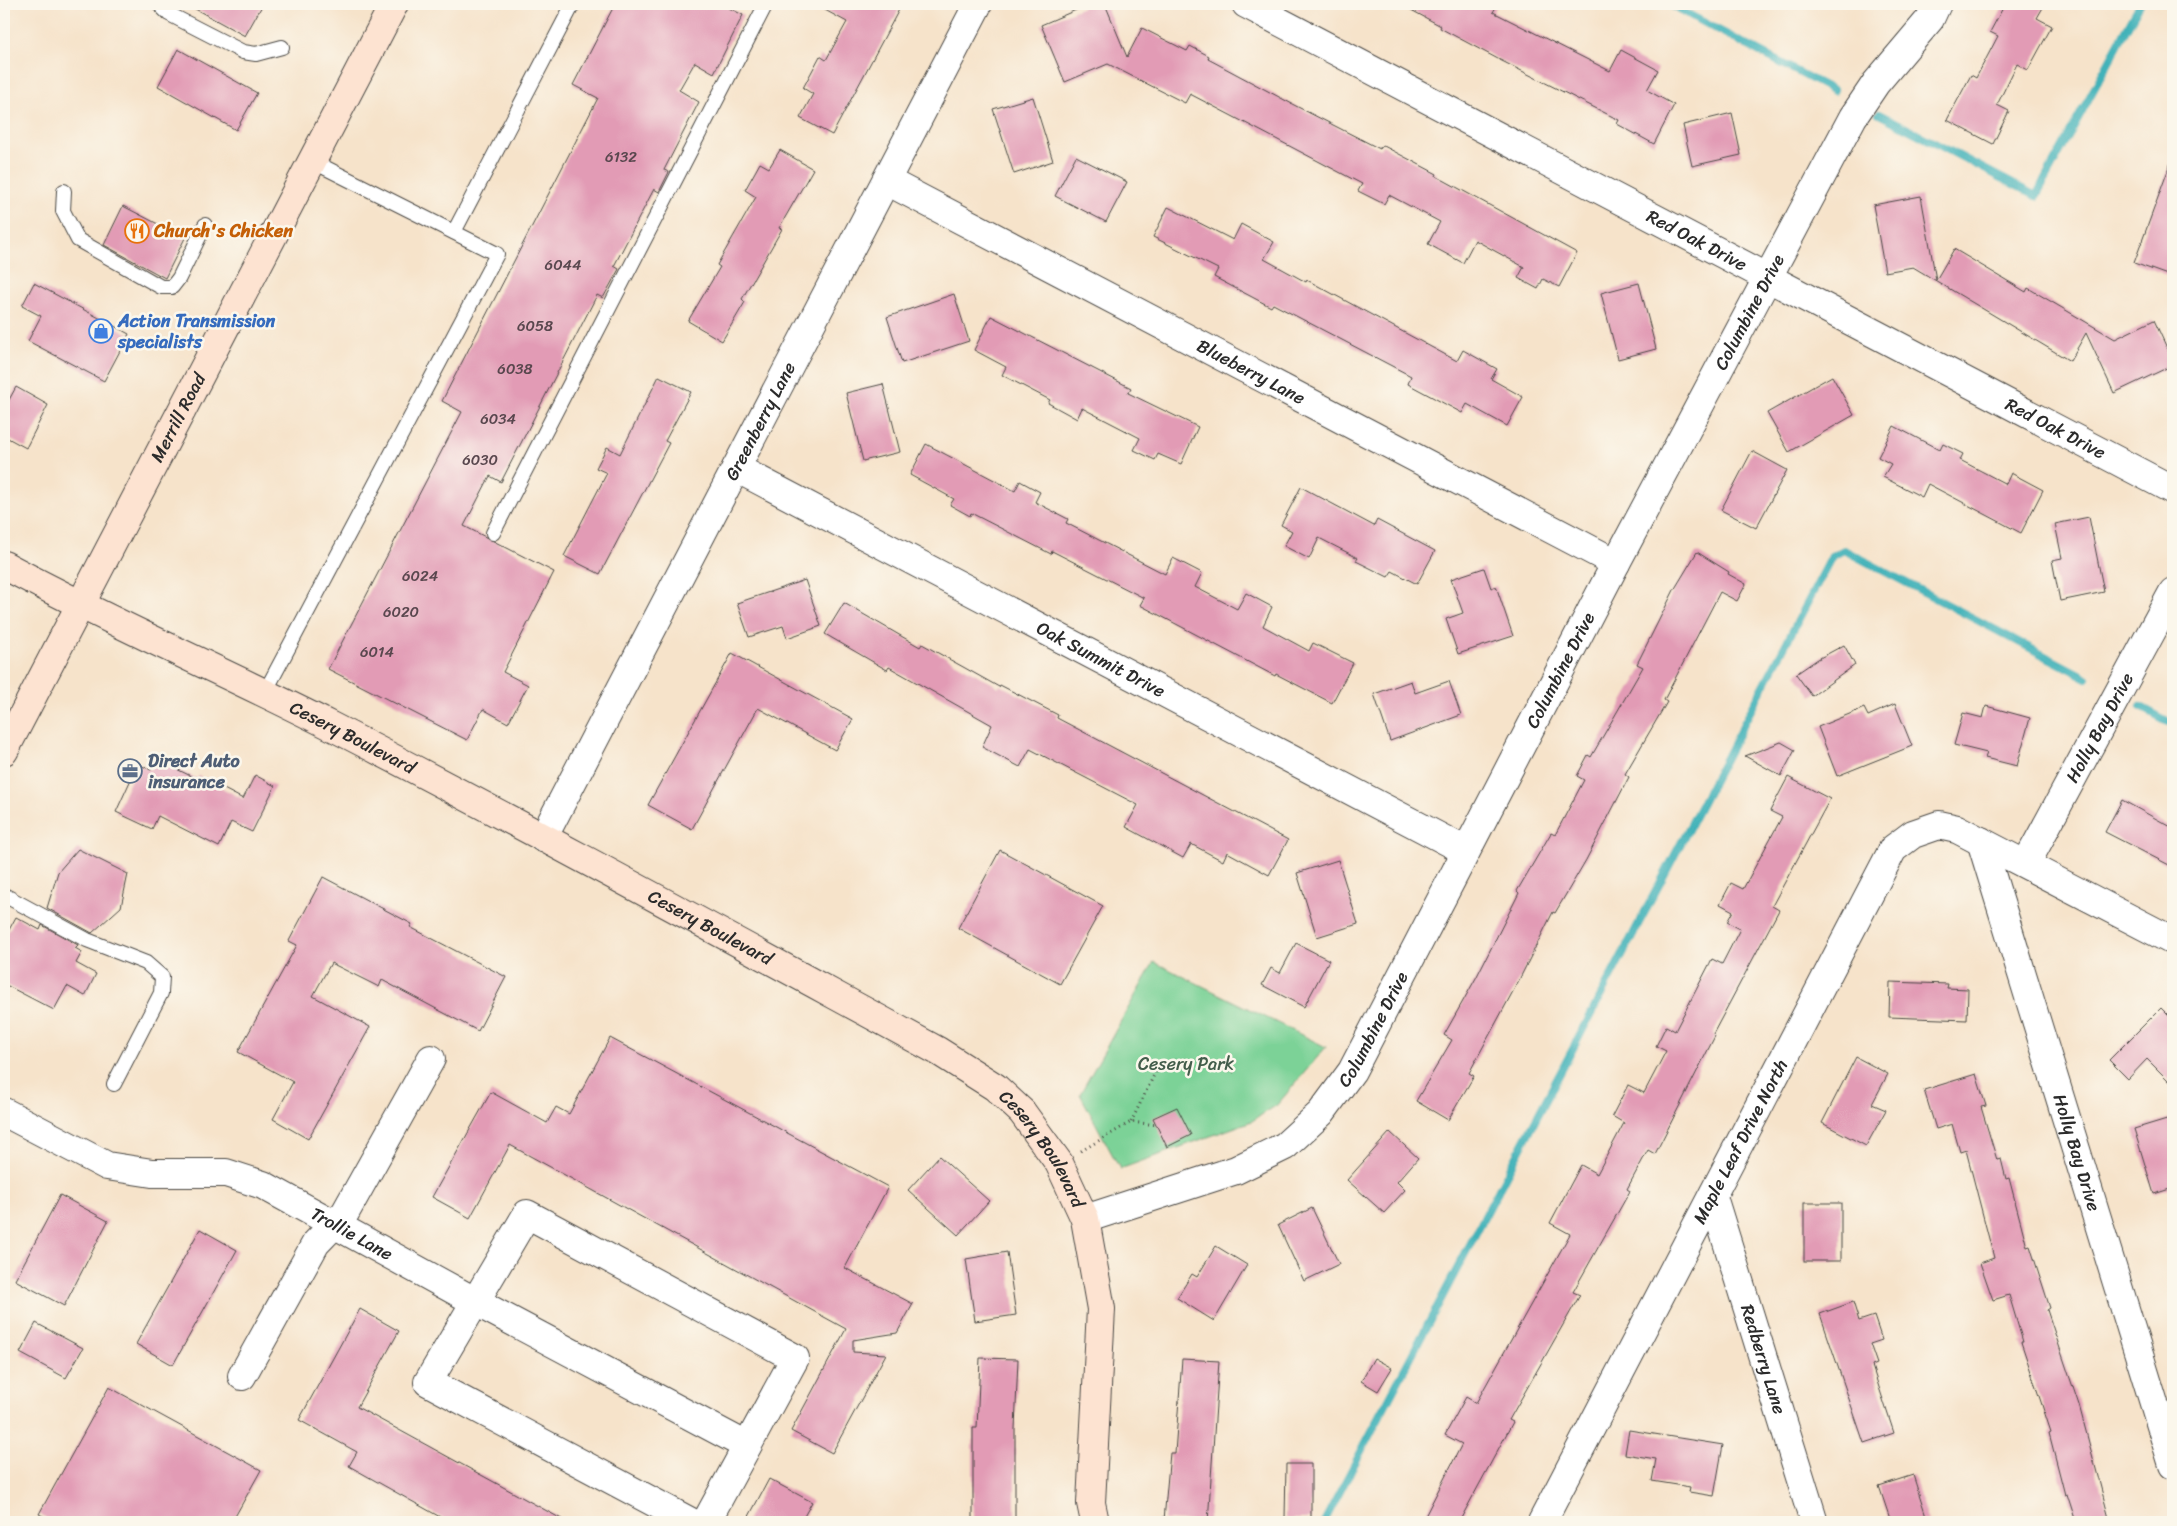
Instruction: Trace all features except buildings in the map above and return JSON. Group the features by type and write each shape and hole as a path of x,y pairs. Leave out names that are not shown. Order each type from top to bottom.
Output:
{"main road":[{"name":"Merrill Road","path":"4,751 394,4"},
{"name":"Cesery Boulevard","path":"4,565 79,605 329,725 938,1051 996,1087 1022,1112 1059,1163 1085,1220 1101,1309 1091,1503 1095,1522"}],"street":[{"name":"Greenberry Lane","path":"543,838 978,4"},
{"name":"Red Oak Drive","path":"1246,4 2173,490"},
{"name":"Columbine Drive","path":"1085,1220 1236,1170 1285,1146 1321,1113 1352,1071 1616,563 1853,118 1876,84 1930,19 1937,4"},
{"name":"Blueberry Lane","path":"887,181 1616,563"},
{"name":"Oak Summit Drive","path":"736,468 1466,851"},
{"name":"Holly Bay Drive","path":"2026,864 2173,592"},
{"name":"Maple Leaf Drive North","path":"1542,1522 1893,849 1913,834 1939,825 1957,829 2173,941"},
{"name":"Holly Bay Drive","path":"1982,841 2173,1465"},
{"path":"242,1376 316,1243 333,1223 345,1213 431,1059"},
{"name":"Trollie Lane","path":"4,1112 107,1166 152,1173 226,1173 263,1185 476,1302 747,1446"},
{"name":"Redberry Lane","path":"1713,1197 1814,1522"},
{"path":"691,1522 428,1382 527,1214 795,1358 706,1522"}],"lane":[{"path":"159,4 169,14 243,52 256,54 282,47"},
{"path":"454,232 573,4"},
{"path":"493,532 766,4"},
{"path":"264,694 497,254 312,160"},
{"path":"64,191 63,211 78,240 161,286 172,286 179,278 205,225"},
{"path":"4,896 87,940 146,963 162,977 161,993 114,1084"}],"path":[{"path":"1059,1163 1131,1122 1158,1067 1164,1061 1181,1058 1234,1072"},
{"path":"1131,1122 1158,1125"}],"green space":[{"name":"Cesery Park","path":"1154,962 1326,1047 1277,1105 1252,1121 1120,1169 1080,1094"}],"waterway":[{"path":"1669,4 1834,91"},
{"path":"1879,114 2036,196 2140,4"},
{"path":"1324,1522 1832,556 1844,550 2087,678"},
{"path":"2141,707 2173,724"}],"place":[{"name":"Church's Chicken","path":"137,231"},
{"name":"Action Transmission specialists","path":"101,331"},
{"name":"Direct Auto insurance","path":"130,771"}]}
